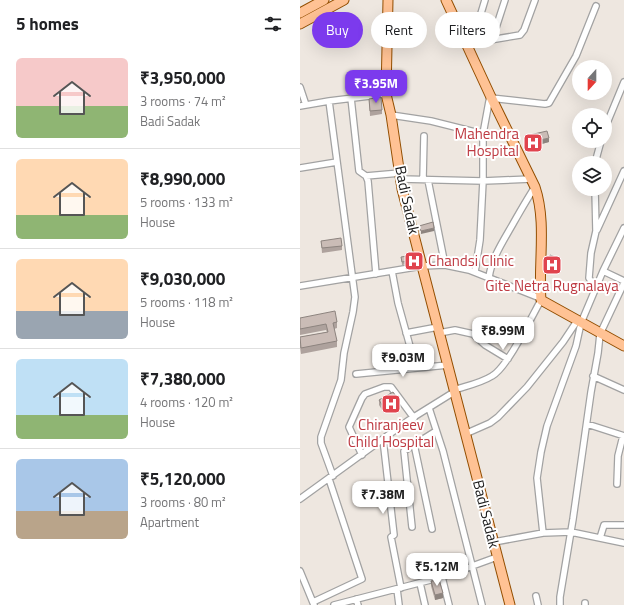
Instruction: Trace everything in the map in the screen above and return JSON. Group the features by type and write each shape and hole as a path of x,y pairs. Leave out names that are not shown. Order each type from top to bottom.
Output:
{"main road":[{"path":"300,13 324,0"},
{"path":"300,24 344,0"},
{"name":"Badi Sadak","path":"388,0 386,94 391,115 402,189 510,605"},
{"path":"446,0 452,12"},
{"path":"471,48 491,97 539,198 540,299 600,334 624,346"}],"street":[{"path":"481,12 485,0"},
{"path":"500,15 505,0"},
{"path":"500,38 521,34 524,30 535,0"},
{"path":"475,272 480,248 483,181 482,134 491,97 545,104 549,103 576,56 596,6"},
{"path":"612,111 624,82"},
{"path":"300,87 303,106 329,101 386,94"},
{"path":"351,98 359,171 366,176 368,181 376,274"},
{"path":"300,571 314,604 362,580 321,444 321,437 341,380 344,353 354,302 353,278 329,101"},
{"path":"391,115 431,121 482,134"},
{"path":"424,136 426,180 444,265"},
{"path":"300,168 337,162"},
{"path":"596,288 589,278 591,253 596,231 624,171"},
{"path":"366,176 401,176 426,180 533,183 525,202 502,242 491,267 489,277"},
{"path":"595,196 596,231"},
{"path":"465,434 490,423 498,417 527,387 579,322 623,231"},
{"path":"300,286 422,266 444,265 475,272 540,299 508,359 493,376 454,391 383,439 300,499"},
{"path":"392,271 398,303 416,368"},
{"path":"560,605 600,334 624,282 603,271"},
{"path":"543,533 537,478 541,452 547,426 576,346 579,322"},
{"path":"406,333 456,330 473,334 485,345 508,359"},
{"path":"356,374 448,365"},
{"path":"594,376 624,390"},
{"path":"362,454 349,428 362,398 368,392 384,386 391,387 414,418"},
{"path":"429,408 444,456 482,605"},
{"path":"587,424 624,436 618,456 617,484"},
{"path":"412,527 404,451 436,431"},
{"path":"383,439 394,535 391,537 399,588 399,605"},
{"path":"414,444 432,529"},
{"path":"390,496 408,494"},
{"path":"600,538 604,525 624,525"},
{"path":"494,542 543,533 571,532 624,543"},
{"path":"336,605 357,602 399,588 442,577 497,557"},
{"path":"442,577 449,605"},
{"path":"420,583 425,605"},
{"path":"536,596 538,605"}],"building":[{"path":"381,97 382,110 370,111 369,99"},
{"path":"547,131 549,138 527,143 525,136"},
{"path":"433,222 434,228 421,231 419,226"},
{"path":"341,238 342,246 322,248 321,241"},
{"path":"414,255 415,260 402,262 401,257"},
{"path":"550,255 558,258 559,267 550,267"},
{"path":"335,311 337,322 333,323 337,341 301,348 300,337 328,332 326,324 300,329 300,318"},
{"path":"393,392 398,399 384,408 379,400"},
{"path":"439,580 443,593 435,595 431,581"}],"place":[{"name":"Mahendra Hospital","path":"533,143"},
{"name":"Chandsi Clinic","path":"414,261"},
{"name":"Gite Netra Rugnalaya","path":"552,265"},
{"name":"Chiranjeev Child Hospital","path":"391,404"}]}
